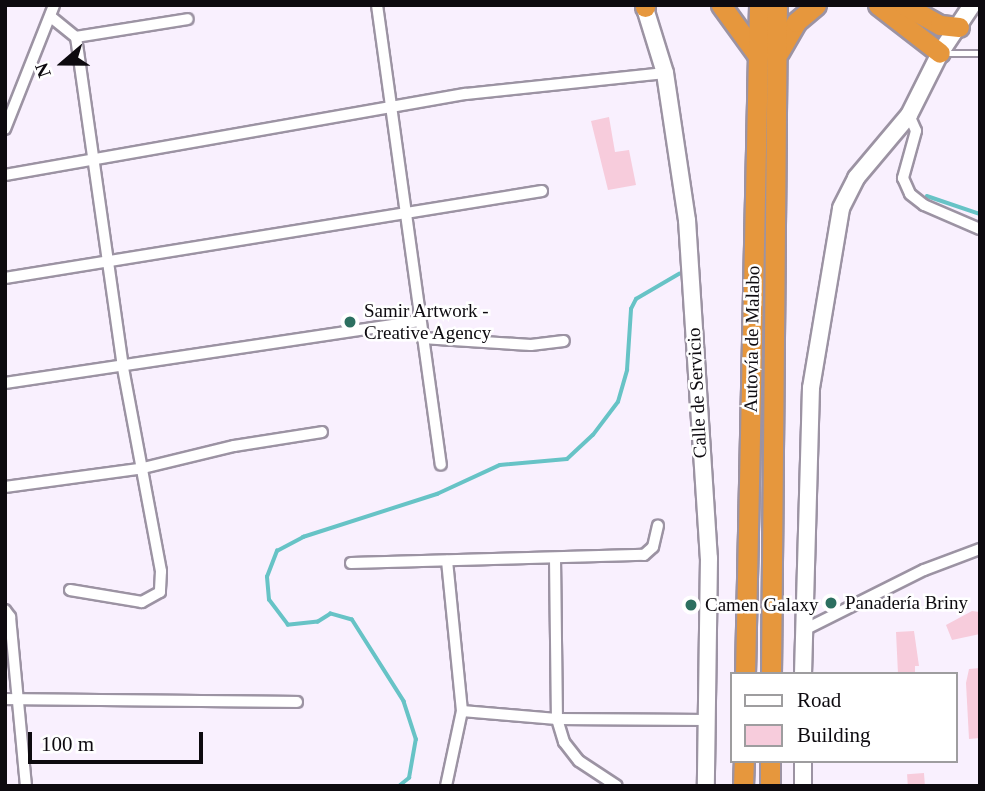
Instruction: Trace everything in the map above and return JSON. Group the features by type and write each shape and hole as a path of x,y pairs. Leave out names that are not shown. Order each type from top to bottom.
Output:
{"highway":[{"path":"721,5 767,58 789,31 816,5"},
{"name":"Autovía de Malabo","path":"759,5 767,58 771,672"},
{"name":"Autovía de Malabo","path":"745,672 767,58 777,5"},
{"path":"878,5 940,53"},
{"path":"904,5 940,25 959,27"},
{"path":"743,786 744,763"},
{"path":"770,763 770,786"}],"street":[{"path":"5,129 54,5"},
{"path":"377,5 441,465"},
{"path":"803,672 811,388 832,243 841,208 856,178 909,115 940,53 972,5"},
{"name":"Calle de Servicio","path":"644,6 665,73 687,220 709,558 706,786"},
{"path":"51,17 76,37 123,368 139,469 160,570 160,592 142,602 70,590"},
{"path":"76,37 188,19"},
{"path":"5,175 391,106 665,73"},
{"path":"909,115 916,131 903,178 910,194 980,229"},
{"path":"5,278 542,191"},
{"path":"5,383 123,368 419,321"},
{"path":"422,338 531,345 564,341"},
{"path":"5,487 139,469 234,446 322,432"},
{"path":"351,563 644,555 653,547 658,526"},
{"path":"804,622 824,617 980,549"},
{"path":"555,558 557,719 564,741 579,761 617,786"},
{"path":"446,786 462,711 447,561"},
{"path":"5,610 10,617 26,786"},
{"path":"5,699 297,702"},
{"path":"462,711 557,719 707,720"},
{"path":"803,763 803,786"}],"lane":[{"path":"940,53 980,53"}],"building":[{"path":"609,117 615,152 629,150 636,185 608,190 591,121"},
{"path":"972,611 980,612 980,634 952,640 946,625"},
{"path":"914,631 919,666 915,666 915,672 898,672 896,632"},
{"path":"980,668 980,738 969,739 966,683 969,669"},
{"path":"924,773 925,786 908,786 907,774"}],"waterway":[{"path":"927,196 980,214"},
{"path":"399,786 409,778 416,740 404,702 352,620 331,614 318,622 288,625 269,600 267,577 277,551 303,537 437,494 500,465 567,459 593,435 618,402 627,370 631,309 636,299 679,274"}],"place":[{"name":"Samir Artwork - Creative Agency","path":"350,322"},
{"name":"Panadería Briny","path":"831,603"},
{"name":"Camen Galaxy","path":"691,605"}]}
